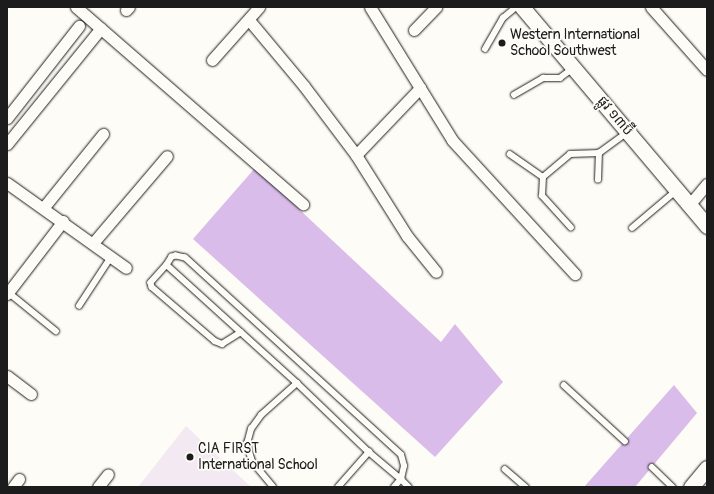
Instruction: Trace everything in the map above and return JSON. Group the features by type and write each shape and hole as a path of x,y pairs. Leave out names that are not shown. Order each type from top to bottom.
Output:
{"street":[{"path":"76,7 303,204"},
{"path":"212,60 259,7"},
{"path":"370,7 452,140 575,274"},
{"path":"414,30 436,7"},
{"name":"ផ្លូវ ១៣ប៊ី","path":"522,7 690,204 707,226"},
{"path":"651,7 707,70"},
{"path":"249,20 304,86 356,155 407,236 436,272"},
{"path":"7,118 79,26"},
{"path":"7,144 101,28"},
{"path":"356,155 420,88"},
{"path":"44,207 103,134"},
{"path":"92,243 167,156"},
{"path":"7,183 44,207 126,268"},
{"path":"690,204 707,184"},
{"path":"8,293 63,221"},
{"path":"7,376 32,394"},
{"path":"691,487 706,470"},
{"path":"98,487 108,474"}],"lane":[{"path":"485,49 503,18 516,7"},
{"path":"514,95 543,78 560,78 574,68"},
{"path":"571,228 542,196 543,177 570,154 599,153 628,132"},
{"path":"598,180 599,153"},
{"path":"510,154 543,177"},
{"path":"632,228 677,190"},
{"path":"241,332 222,344 214,341 152,287 151,283 176,256 185,258 402,455 404,466 401,479 394,487"},
{"path":"79,306 110,257"},
{"path":"167,264 298,383 369,452 409,487"},
{"path":"8,293 56,331"},
{"path":"273,487 252,462 247,444 251,429 261,415 298,383"},
{"path":"564,385 625,441"},
{"path":"338,487 369,452"},
{"path":"652,467 673,487"},
{"path":"505,469 526,487"}],"shaded area":[{"name":"CIA FIRST International School","path":"186,426 251,487 138,487"}],"building":[{"path":"255,168 441,342 455,324 503,382 435,457 193,239"},
{"path":"674,385 697,413 635,487 584,487"}],"place":[{"name":"Western International School Southwest","path":"502,43"},
{"name":"CIA FIRST International School","path":"190,457"}]}
